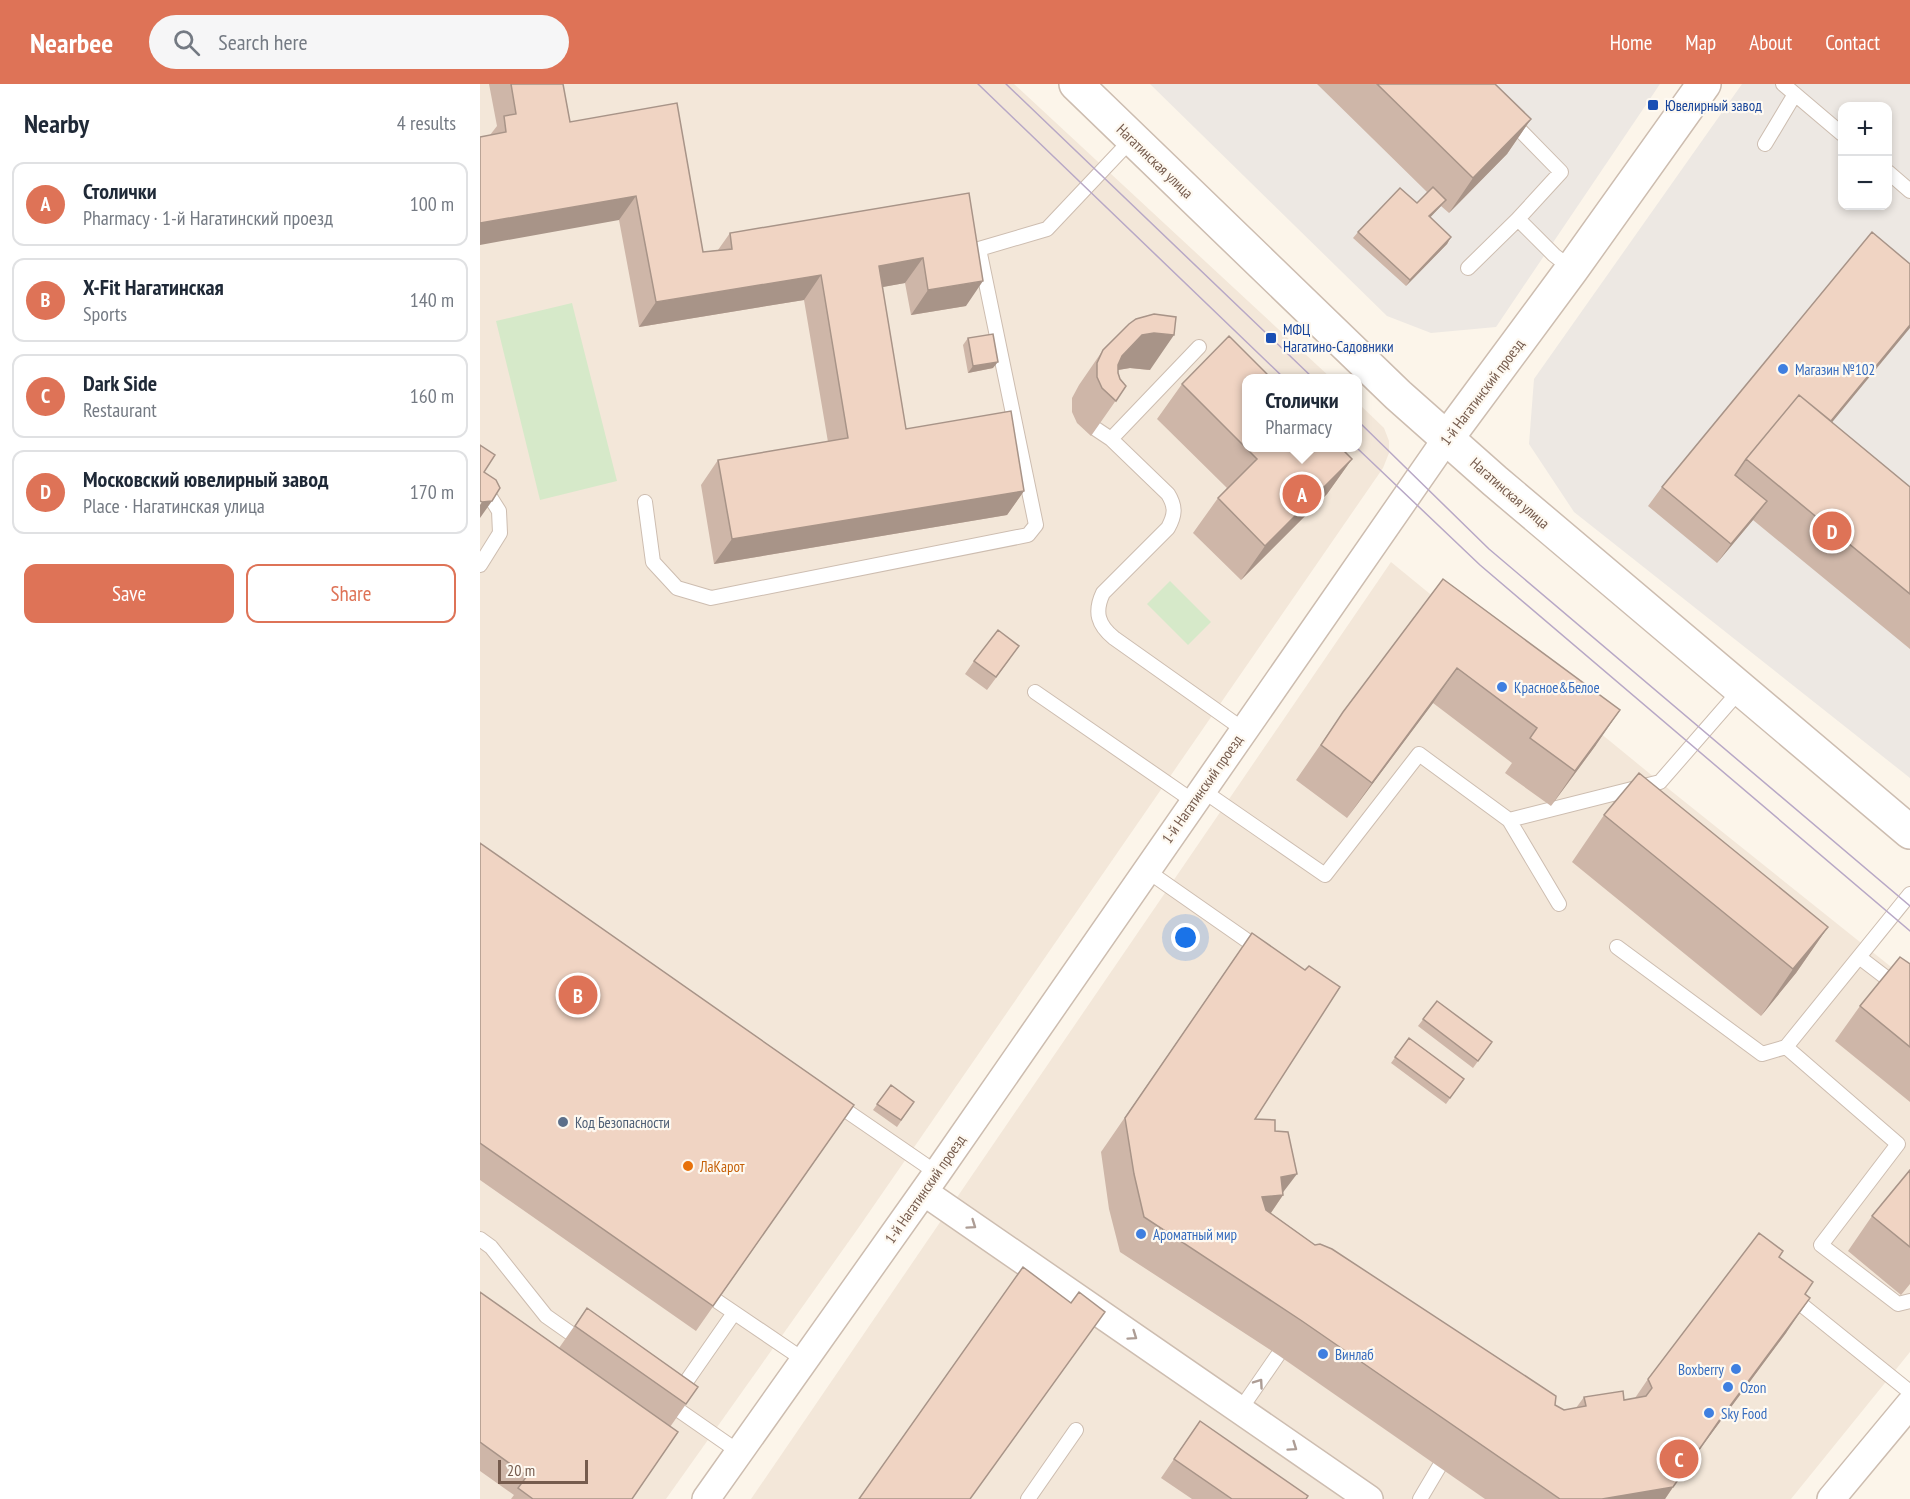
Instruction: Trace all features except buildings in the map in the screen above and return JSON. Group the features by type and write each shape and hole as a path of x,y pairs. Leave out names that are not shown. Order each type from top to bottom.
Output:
{"street":[{"name":"Нагатинская улица","path":"1076,84 1398,395 1910,832"},
{"name":"1-й Нагатинский проезд","path":"706,1499 931,1182 1447,438 1572,269 1704,84"},
{"path":"931,1182 1240,1410 1368,1499"},
{"path":"1831,1499 1910,1404"}],"lane":[{"path":"1783,84 1838,131"},
{"path":"1765,144 1795,94"},
{"path":"1468,268 1518,219 1561,172 1498,107"},
{"path":"645,502 653,562 676,588 711,598 1028,535 1036,525 1026,487 978,244 1047,229 1132,139"},
{"path":"1892,176 1910,191"},
{"path":"1518,219 1554,255 1572,269"},
{"path":"1111,439 1199,348"},
{"path":"1096,429 1111,439 1168,494 1173,502 1174,511 1168,528 1103,593 1097,614 1100,624 1114,638 1244,730"},
{"path":"480,481 499,511 500,533 480,565"},
{"path":"1509,820 1660,782 1741,689"},
{"path":"1035,692 1325,875 1419,754 1509,820 1559,904"},
{"path":"1146,870 1274,959"},
{"path":"1617,947 1762,1054 1786,1047 1910,894"},
{"path":"1859,957 1910,996"},
{"path":"1786,1047 1898,1144 1821,1245 1898,1304 1910,1301"},
{"path":"820,1092 931,1182"},
{"path":"480,1239 491,1247 546,1316 594,1350"},
{"path":"717,1301 804,1360"},
{"path":"1797,1301 1910,1392"},
{"path":"670,1404 734,1313"},
{"path":"1240,1410 1278,1355"},
{"path":"651,1390 739,1452"},
{"path":"1028,1499 1076,1430"},
{"path":"1420,1499 1439,1467"}],"shaded area":[{"path":"480,84 1014,84 1327,374 1242,374 1242,452 1362,452 1362,407 1384,428 1389,441 1389,453 1383,468 859,1227 666,1499 480,1499"},
{"path":"1150,84 1660,84 1496,327 1431,333 1387,316"},
{"path":"1742,84 1910,84 1910,778 1574,512 1529,444 1534,379"},
{"path":"1391,562 1910,982 1910,1352 1791,1499 751,1499"}],"green space":[{"path":"572,303 617,481 540,500 496,321"},
{"path":"1170,581 1211,622 1188,645 1147,604"}],"tram line":[{"path":"978,84 1280,374"},
{"path":"1006,84 1309,374"},
{"path":"1362,425 1489,549 1910,906"},
{"path":"1361,452 1480,565 1910,931"}],"place":[{"name":"Ювелирный завод","path":"1653,105"},
{"name":"МФЦ Нагатино-Садовники","path":"1271,338"},
{"name":"Магазин №102","path":"1783,369"},
{"name":"Столички","path":"1302,494"},
{"name":"Московский ювелирный завод","path":"1832,531"},
{"name":"Красное&Белое","path":"1502,687"},
{"name":"X-Fit Нагатинская","path":"578,995"},
{"name":"Код Безопасности","path":"563,1122"},
{"name":"ЛаКарот","path":"688,1166"},
{"name":"Ароматный мир","path":"1141,1234"},
{"name":"Винлаб","path":"1323,1354"},
{"name":"Boxberry","path":"1736,1369"},
{"name":"Ozon","path":"1728,1387"},
{"name":"Sky Food","path":"1709,1413"},
{"name":"Dark Side","path":"1679,1459"}]}
